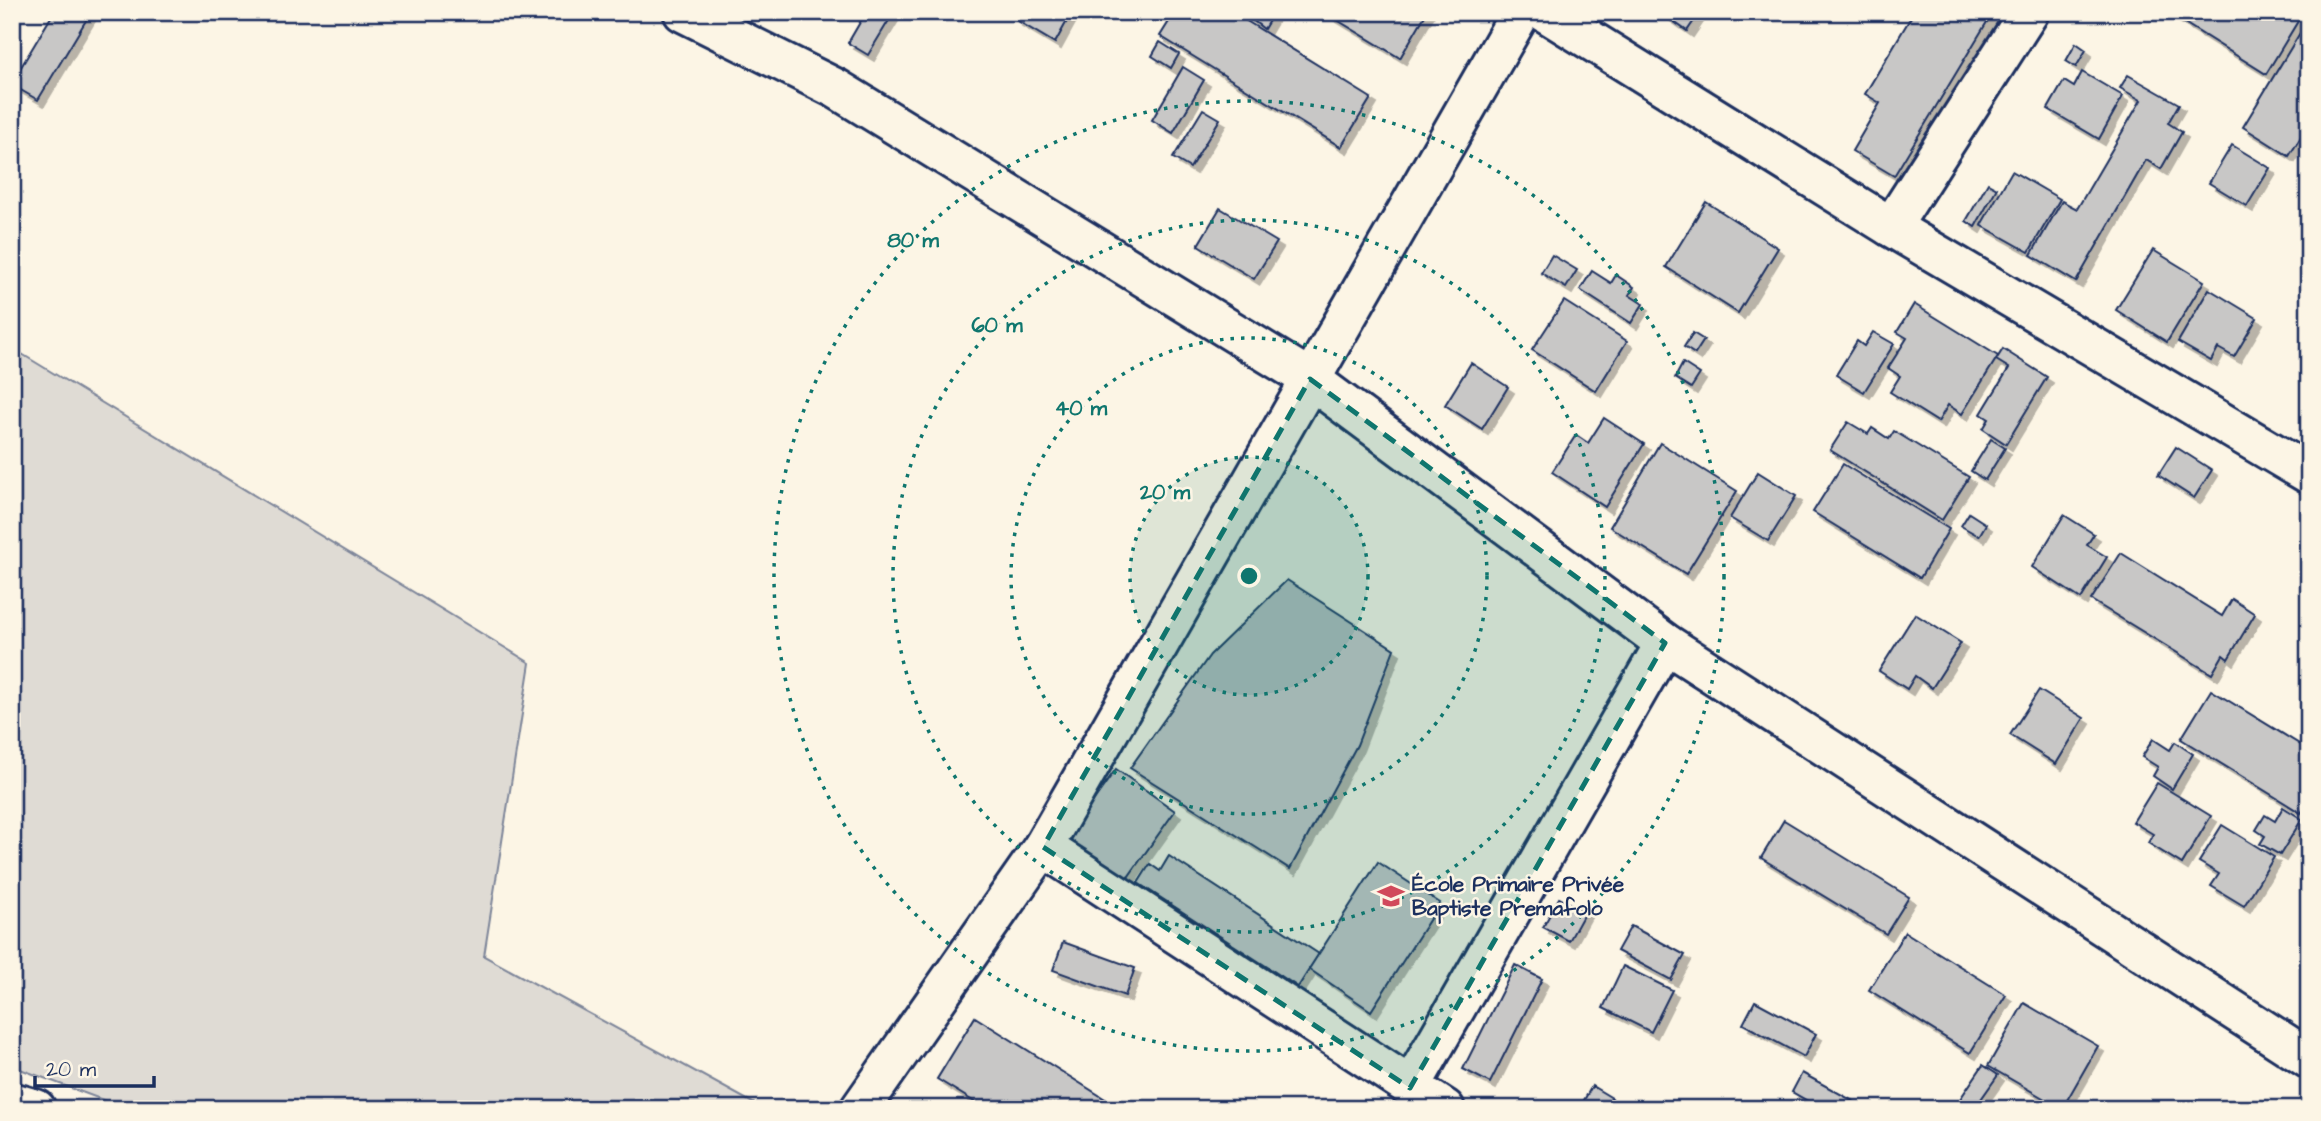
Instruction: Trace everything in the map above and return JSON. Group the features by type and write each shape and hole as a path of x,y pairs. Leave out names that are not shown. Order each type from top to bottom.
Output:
{"street":[{"path":"682,12 837,89 1310,379 1665,643 2309,1059"},
{"path":"860,1109 1043,848 1521,12"},
{"path":"1545,12 1891,227 2305,464"},
{"path":"1891,227 2029,12"},
{"path":"1410,1088 1665,643"},
{"path":"1043,848 1445,1109"},
{"path":"12,1102 36,1109"}],"highlighted area":[{"path":"1310,379 1665,643 1410,1088 1043,847"}],"shaded area":[{"path":"12,348 530,663 484,956 764,1109 127,1109 12,1066"}],"building":[{"path":"54,12 91,12 38,100 12,85 12,82"},
{"path":"866,12 894,12 868,55 848,43"},
{"path":"1021,12 1072,12 1055,43 1016,20"},
{"path":"1175,12 1232,12 1371,98 1341,147 1160,36"},
{"path":"1242,12 1274,12 1264,29"},
{"path":"1324,12 1427,12 1400,58"},
{"path":"1660,12 1700,12 1687,31"},
{"path":"1914,12 1993,12 1894,176 1852,151 1880,103 1865,94"},
{"path":"2167,12 2283,12 2298,21 2266,74"},
{"path":"2309,18 2309,124 2289,156 2243,127"},
{"path":"1160,42 1179,54 1171,68 1152,56"},
{"path":"2076,43 2086,50 2076,67 2066,61"},
{"path":"1183,67 1204,80 1173,133 1152,120"},
{"path":"2082,72 2123,96 2099,139 2048,109 2064,81 2074,87"},
{"path":"2128,75 2179,104 2168,123 2182,132 2161,169 2146,160 2076,282 2031,255 2062,201 2077,209 2141,100 2120,88"},
{"path":"1203,109 1220,119 1190,168 1173,158"},
{"path":"2232,145 2270,168 2247,206 2209,183"},
{"path":"2012,171 2060,199 2029,252 1981,225"},
{"path":"1988,183 1997,188 1975,227 1966,221"},
{"path":"1706,202 1778,248 1738,313 1666,267"},
{"path":"1220,208 1277,242 1254,279 1198,245"},
{"path":"2153,250 2204,281 2167,342 2116,310"},
{"path":"1552,255 1577,270 1566,288 1541,273"},
{"path":"1592,271 1611,283 1616,275 1634,287 1629,295 1643,304 1631,323 1580,290"},
{"path":"2209,289 2257,318 2234,357 2218,348 2211,361 2178,342"},
{"path":"1564,301 1627,341 1596,391 1532,350"},
{"path":"1914,304 1998,356 1962,414 1948,405 1938,422 1890,392 1900,376 1888,368 1907,338 1897,332"},
{"path":"1873,332 1894,344 1864,392 1836,375 1857,341 1864,346"},
{"path":"1693,333 1704,340 1695,354 1684,347"},
{"path":"2003,349 2047,377 2006,444 1983,429 1989,419 1981,414 2009,368 1996,360"},
{"path":"1471,363 1508,387 1482,429 1445,405"},
{"path":"1683,363 1700,374 1691,388 1675,378"},
{"path":"1604,418 1644,444 1605,507 1552,472 1576,435 1588,443"},
{"path":"1848,422 1868,434 1872,428 1889,439 1894,431 1969,477 1942,520 1830,450"},
{"path":"1991,439 2005,448 1985,480 1971,471"},
{"path":"1660,443 1737,491 1686,574 1610,527"},
{"path":"2176,447 2212,470 2194,498 2158,475"},
{"path":"1843,464 1949,529 1920,578 1813,512"},
{"path":"1758,472 1796,496 1768,541 1730,518"},
{"path":"1969,513 1986,524 1979,536 1961,526"},
{"path":"2064,515 2094,534 2087,545 2107,557 2081,599 2032,567"},
{"path":"2121,553 2222,616 2232,599 2255,614 2228,659 2223,655 2212,674 2091,600"},
{"path":"1287,580 1394,649 1357,745 1290,869 1130,768 1210,655"},
{"path":"1915,614 1961,643 1932,688 1915,676 1907,689 1879,671"},
{"path":"2039,690 2084,718 2056,764 2010,735"},
{"path":"2211,690 2309,750 2309,800 2301,813 2181,739"},
{"path":"2153,739 2170,750 2175,742 2193,754 2172,789 2153,776 2158,767 2142,757"},
{"path":"1116,769 1175,811 1126,880 1067,838"},
{"path":"2157,783 2211,816 2182,864 2148,843 2153,834 2133,822"},
{"path":"2283,807 2302,819 2280,855 2260,844 2265,836 2256,830 2265,815 2275,821"},
{"path":"1784,820 1909,897 1886,934 1761,858"},
{"path":"2222,825 2274,857 2244,906 2211,886 2219,874 2199,862"},
{"path":"1169,856 1319,954 1298,987 1138,883 1150,864 1160,871"},
{"path":"1378,862 1440,903 1371,1011 1309,969"},
{"path":"1559,898 1585,912 1569,941 1543,927"},
{"path":"1631,926 1685,955 1671,980 1617,951"},
{"path":"1905,932 2006,995 1970,1053 1869,990"},
{"path":"1063,942 1135,968 1125,996 1053,970"},
{"path":"1515,965 1542,979 1490,1083 1463,1069"},
{"path":"1623,966 1672,990 1651,1032 1603,1008"},
{"path":"1755,1001 1816,1034 1804,1057 1743,1024"},
{"path":"2024,1003 2098,1046 2062,1109 1988,1066"},
{"path":"975,1017 1121,1109 986,1109 937,1079"},
{"path":"1983,1065 1998,1075 1974,1109 1960,1099"},
{"path":"1802,1073 1857,1103 1853,1109 1822,1109 1792,1092"},
{"path":"1592,1086 1612,1098 1605,1109 1579,1109"}],"place":[{"name":"École Primaire Privée Baptiste Premafolo","path":"1391,896"}]}
